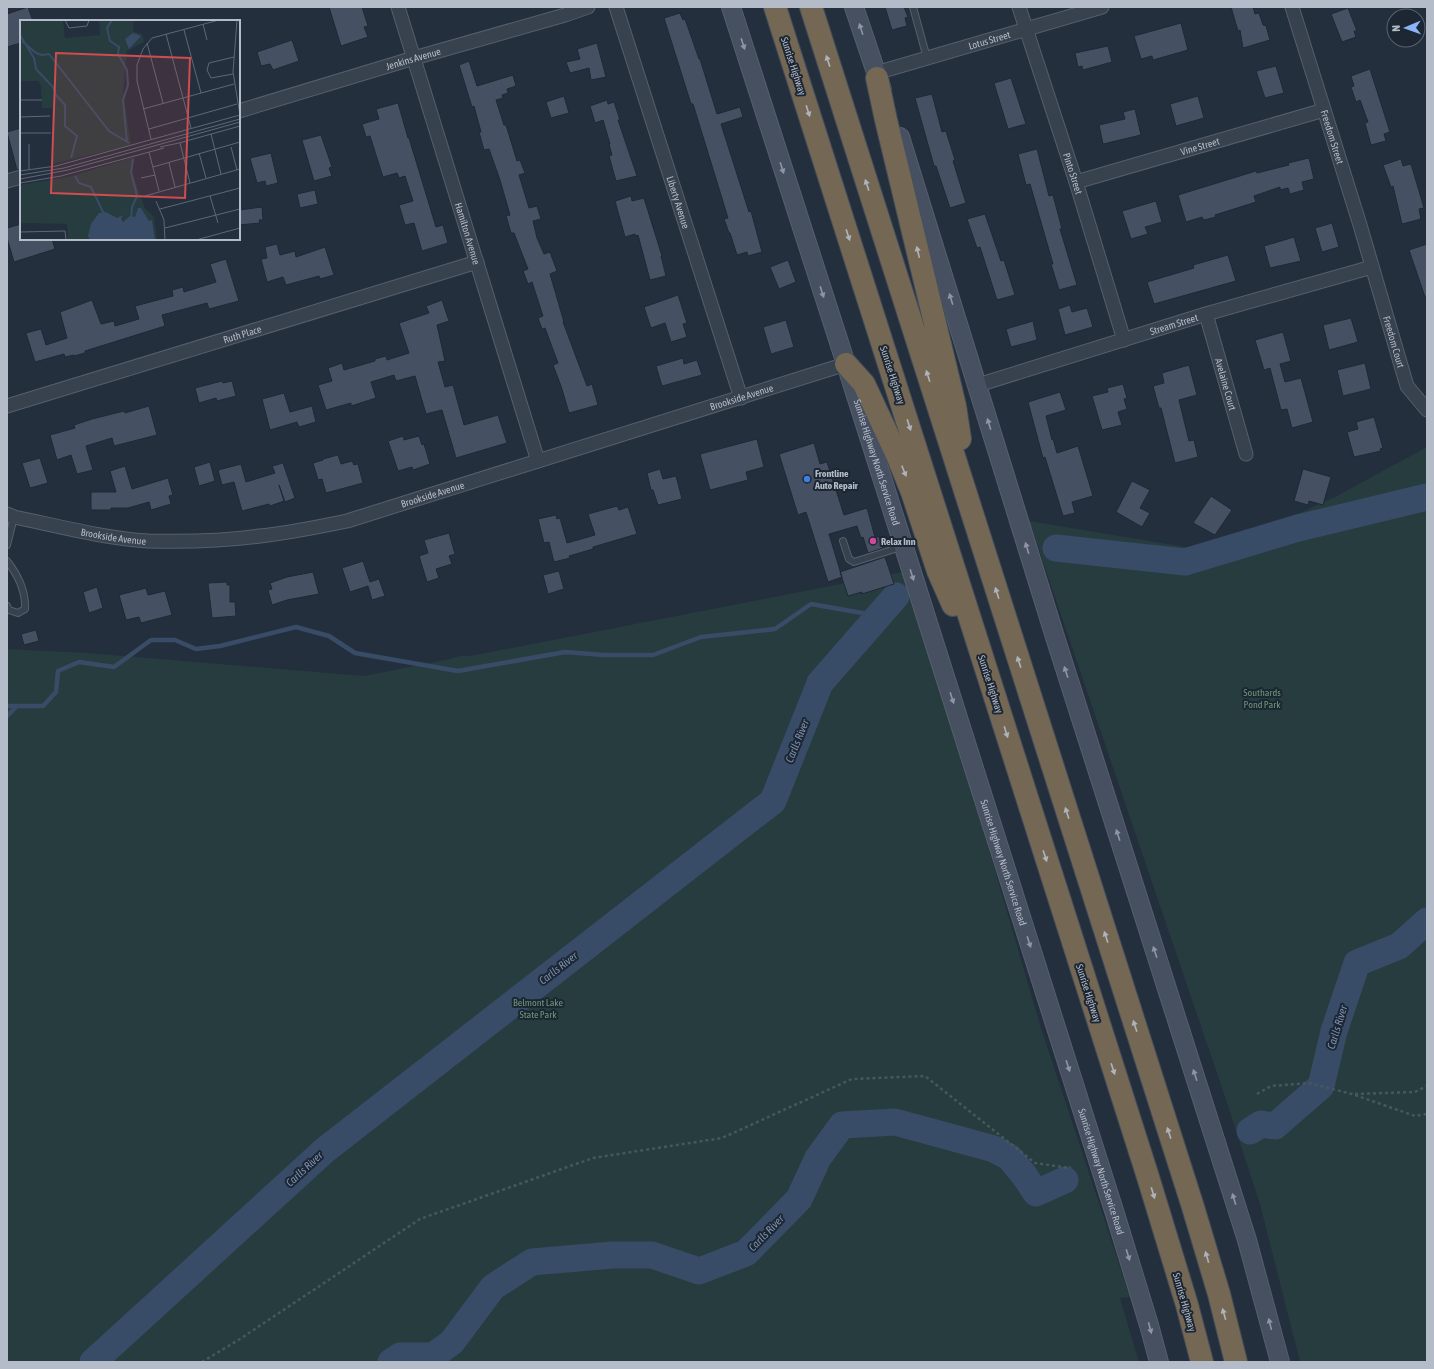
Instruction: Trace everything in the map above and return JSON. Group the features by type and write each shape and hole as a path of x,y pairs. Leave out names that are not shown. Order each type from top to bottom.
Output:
{"highway":[{"name":"Sunrise Highway","path":"775,7 1159,1212 1187,1305 1202,1362"},
{"path":"811,7 1193,1207 1236,1362"},
{"path":"876,76 955,406 974,520"},
{"path":"846,364 864,384 897,455 912,492 938,571 994,695"}],"main road":[{"path":"731,7 846,364"},
{"path":"854,7 876,76 894,118 1052,629 1247,1240 1280,1362"},
{"name":"Sunrise Highway North Service Road","path":"846,364 1128,1254 1149,1325 1158,1362"}],"street":[{"name":"Hamilton Avenue","path":"398,7 538,461"},
{"name":"Jenkins Avenue","path":"240,111 588,7"},
{"name":"Liberty Avenue","path":"616,7 741,398"},
{"name":"Pinto Street","path":"1019,7 1076,182 1124,340"},
{"name":"Lotus Street","path":"876,76 927,58 1102,7"},
{"name":"Freedom Street","path":"1292,7 1372,267"},
{"name":"Vine Street","path":"1076,182 1324,110"},
{"path":"7,181 20,177"},
{"name":"Ruth Place","path":"7,406 477,262"},
{"name":"Stream Street","path":"978,386 1206,314 1372,267"},
{"name":"Freedom Court","path":"1372,267 1407,386 1427,410"},
{"name":"Avelaine Court","path":"1206,314 1246,454"},
{"name":"Brookside Avenue","path":"11,515 93,534 148,541 259,537 346,521 846,364"}],"lane":[{"path":"913,7 927,58"},
{"path":"7,545 11,515"},
{"path":"843,541 849,559 854,562 903,546"},
{"path":"7,561 16,572 22,586 25,599 25,609 18,612 9,610 7,606"}],"path":[{"path":"202,1362 240,1339 420,1219 593,1158 722,1138 852,1079 925,1076 1035,1163 1069,1168 1071,1167"},
{"path":"1257,1094 1271,1086 1308,1083 1352,1094 1414,1116 1427,1114"},
{"path":"1352,1094 1415,1092 1427,1086"}],"green space":[{"name":"Southards Pond Park","path":"1427,447 1427,1362 1300,1362 1260,1204 1029,521 1192,548 1293,516 1335,497"},
{"name":"Belmont Lake State Park","path":"908,571 1040,1025 1130,1297 1120,1298 1139,1362 7,1362 7,649 87,653 364,676 460,656 470,656"}],"building":[{"path":"28,7 33,20 20,20 20,43 7,47 7,14"},
{"path":"329,7 362,7 368,26 364,27 368,37 341,46"},
{"path":"885,7 904,7 908,17 905,18 907,26 892,30"},
{"path":"1231,7 1253,7 1255,14 1259,13 1263,25 1266,26 1270,40 1243,48 1240,30 1238,31"},
{"path":"1348,8 1357,31 1354,31 1356,37 1342,42 1331,14"},
{"path":"680,13 683,20 685,19 700,59 717,114 740,107 743,117 721,124 749,212 751,211 762,252 748,256 747,252 737,255 724,219 728,218 693,104 691,104 664,18"},
{"path":"1181,23 1188,50 1153,60 1152,56 1141,59 1134,36"},
{"path":"292,40 299,61 273,70 270,64 261,66 257,52"},
{"path":"597,43 606,77 591,80 589,68 570,73 566,62 580,59 577,49"},
{"path":"1108,46 1112,62 1083,70 1082,66 1078,67 1075,53"},
{"path":"469,61 477,86 513,75 516,86 507,89 508,93 502,95 503,98 496,100 504,125 506,125 517,161 520,160 525,173 519,175 529,208 537,206 541,219 533,221 537,238 544,254 550,252 557,271 550,274 563,322 587,386 592,384 598,405 569,413 553,365 558,363 545,328 542,329 538,318 543,316 532,282 528,284 523,271 528,269 514,233 511,233 506,216 510,215 500,180 489,149 484,150 474,106 472,107 459,65"},
{"path":"1276,66 1284,93 1265,98 1256,71"},
{"path":"1370,69 1390,132 1384,134 1386,141 1371,145 1365,123 1368,122 1360,100 1356,102 1351,87 1354,86 1351,76"},
{"path":"1011,78 1026,124 1008,129 994,83"},
{"path":"932,94 942,132 946,131 955,160 953,161 966,203 950,208 936,166 934,166 915,98"},
{"path":"564,96 569,113 551,118 546,102"},
{"path":"1198,96 1204,118 1176,126 1170,104"},
{"path":"607,100 608,104 614,102 620,120 618,120 637,176 616,181 609,156 612,155 610,144 603,120 595,123 590,106"},
{"path":"398,103 436,227 443,225 448,243 422,251 414,223 405,225 399,205 413,201 405,176 399,178 397,173 383,177 370,136 366,137 362,124 379,119 376,109"},
{"path":"1135,109 1141,135 1103,144 1099,125 1125,119 1123,112"},
{"path":"20,128 20,169 17,170 7,132"},
{"path":"321,135 332,167 329,168 332,176 314,181 302,140"},
{"path":"1037,149 1049,196 1053,195 1062,229 1060,229 1077,285 1059,290 1030,184 1026,185 1018,154"},
{"path":"271,153 278,183 266,186 265,181 257,183 250,158"},
{"path":"1309,158 1314,179 1302,182 1304,190 1290,194 1288,188 1280,190 1280,187 1254,196 1256,202 1215,215 1216,217 1204,220 1202,217 1186,222 1178,195 1256,171 1257,173"},
{"path":"1401,159 1403,166 1411,164 1424,208 1419,209 1421,219 1402,224 1393,186 1391,187 1383,165"},
{"path":"315,190 318,204 300,208 297,194"},
{"path":"631,196 632,201 644,198 662,256 666,276 650,280 638,235 635,236 635,234 625,237 615,201"},
{"path":"1156,201 1162,222 1145,227 1148,234 1131,239 1122,211"},
{"path":"262,207 263,220 259,220 260,223 240,225 240,210"},
{"path":"985,214 1001,261 1004,260 1015,295 997,300 980,247 977,248 967,219"},
{"path":"1332,223 1339,247 1322,252 1315,228"},
{"path":"20,224 20,240 52,240 55,249 14,262 7,238 7,228"},
{"path":"1294,237 1301,261 1270,268 1264,246"},
{"path":"277,244 280,255 295,251 296,257 325,247 334,275 320,279 319,276 286,285 283,277 267,282 261,259 267,258 265,247"},
{"path":"1427,244 1427,296 1425,297 1409,250"},
{"path":"1228,255 1236,281 1154,304 1147,282 1194,268 1193,265"},
{"path":"226,259 239,301 209,309 207,303 162,315 165,326 85,351 85,353 65,357 64,354 35,362 26,333 41,329 46,345 67,338 60,312 92,300 101,324 114,321 115,326 139,319 135,306 173,296 172,290 183,287 184,292 216,282 210,264"},
{"path":"788,260 796,282 779,289 770,267"},
{"path":"678,295 687,323 683,324 687,337 671,342 665,323 651,328 644,307"},
{"path":"442,300 449,321 437,325 445,361 438,362 445,387 453,385 464,425 498,415 507,443 456,458 442,410 426,414 415,376 396,381 394,375 371,382 376,398 351,406 351,403 326,410 318,385 332,381 328,368 342,363 344,370 375,361 375,359 386,356 387,360 409,353 399,323 429,313 426,306"},
{"path":"1070,305 1072,312 1087,308 1093,327 1065,335 1058,309"},
{"path":"1351,318 1358,342 1329,350 1323,325"},
{"path":"786,320 794,347 771,354 763,327"},
{"path":"1033,321 1037,340 1011,347 1006,329"},
{"path":"1283,332 1291,361 1280,364 1285,382 1301,378 1313,422 1292,428 1287,409 1281,410 1270,368 1264,370 1255,340"},
{"path":"683,358 684,364 697,360 702,375 662,386 656,366"},
{"path":"1365,363 1371,389 1343,396 1337,370"},
{"path":"1189,365 1197,395 1179,400 1189,441 1194,440 1198,457 1175,463 1161,408 1159,408 1153,386 1164,383 1162,373"},
{"path":"222,381 223,383 232,381 236,396 217,401 216,398 199,403 195,388"},
{"path":"1123,384 1127,398 1124,399 1127,409 1118,412 1122,425 1102,430 1092,396 1108,392 1107,388"},
{"path":"1060,392 1066,410 1046,416 1052,440 1053,439 1057,453 1078,446 1093,496 1072,502 1075,513 1063,516 1045,457 1043,458 1028,402"},
{"path":"284,393 290,412 312,406 316,422 299,427 297,422 270,430 262,399"},
{"path":"149,406 157,435 114,446 112,438 86,446 93,470 77,474 71,455 57,460 50,435 75,428 74,425 92,419 124,411 125,413"},
{"path":"1374,417 1383,448 1380,449 1381,451 1354,457 1347,432 1358,429 1356,422"},
{"path":"403,436 404,440 419,436 422,445 424,444 430,464 413,470 412,467 398,471 388,441"},
{"path":"757,439 764,467 746,472 748,480 710,490 700,454"},
{"path":"814,443 820,464 827,462 844,515 867,508 875,537 879,537 883,548 868,553 863,537 861,538 857,526 829,534 842,577 828,582 806,512 798,515 779,454"},
{"path":"338,455 341,464 352,461 354,465 358,464 363,483 326,493 322,479 318,480 313,463"},
{"path":"40,458 48,483 30,488 22,463"},
{"path":"210,462 215,481 199,486 194,467"},
{"path":"283,463 295,498 285,502 279,485 284,501 270,506 269,504 242,511 234,482 222,485 218,470 241,464 246,482 275,473 272,466"},
{"path":"125,466 132,489 168,478 173,495 169,496 171,504 151,510 149,502 128,508 91,510 91,492 116,492 110,471"},
{"path":"660,469 663,479 676,476 682,499 658,505 653,490 651,490 647,473"},
{"path":"1303,469 1331,477 1323,505 1309,501 1308,505 1294,501"},
{"path":"1132,481 1150,490 1140,508 1150,513 1142,527 1116,512"},
{"path":"1211,496 1232,510 1215,535 1193,523"},
{"path":"617,506 619,510 628,507 637,534 593,547 593,549 569,556 570,558 554,562 549,542 544,543 538,519 556,515 557,519 560,518 567,543 595,535 588,514"},
{"path":"449,533 455,554 449,556 452,564 436,569 439,578 427,582 419,556 428,553 424,540"},
{"path":"885,557 894,584 862,594 862,592 848,596 840,572"},
{"path":"363,561 370,582 379,579 385,596 372,600 368,586 350,592 342,568"},
{"path":"559,571 564,589 548,594 543,575"},
{"path":"313,572 319,594 287,600 272,605 268,590 272,589 270,583 287,577"},
{"path":"227,582 227,585 230,585 230,602 235,602 236,616 212,618 208,583"},
{"path":"97,587 103,608 89,613 83,592"},
{"path":"146,588 148,595 165,591 172,615 141,623 139,617 126,620 119,595"},
{"path":"36,630 39,641 24,645 21,634"}],"waterway":[{"path":"1056,548 1185,562 1298,528 1427,497"},
{"name":"Carlls River","path":"93,1362 325,1150 773,801 820,683 896,596"},
{"path":"7,716 17,706 43,706 56,692 58,671 79,662 114,667 151,640 175,640 196,649 220,646 296,627 329,636 355,653 458,671 565,652 604,655 653,655 701,637 775,629 811,604 879,616"},
{"path":"7,706 17,706"},
{"name":"Carlls River","path":"1250,1131 1261,1124 1275,1126 1321,1086 1334,1031 1357,963 1399,946 1427,921"},
{"name":"Carlls River","path":"391,1362 400,1356 433,1356 452,1342 493,1287 532,1262 613,1255 652,1255 699,1271 746,1253 799,1199 818,1158 842,1125 895,1122 994,1149 1009,1157 1024,1175 1036,1193 1065,1180"}],"place":[{"name":"Frontline Auto Repair","path":"807,479"},
{"name":"Relax Inn","path":"873,541"}]}
